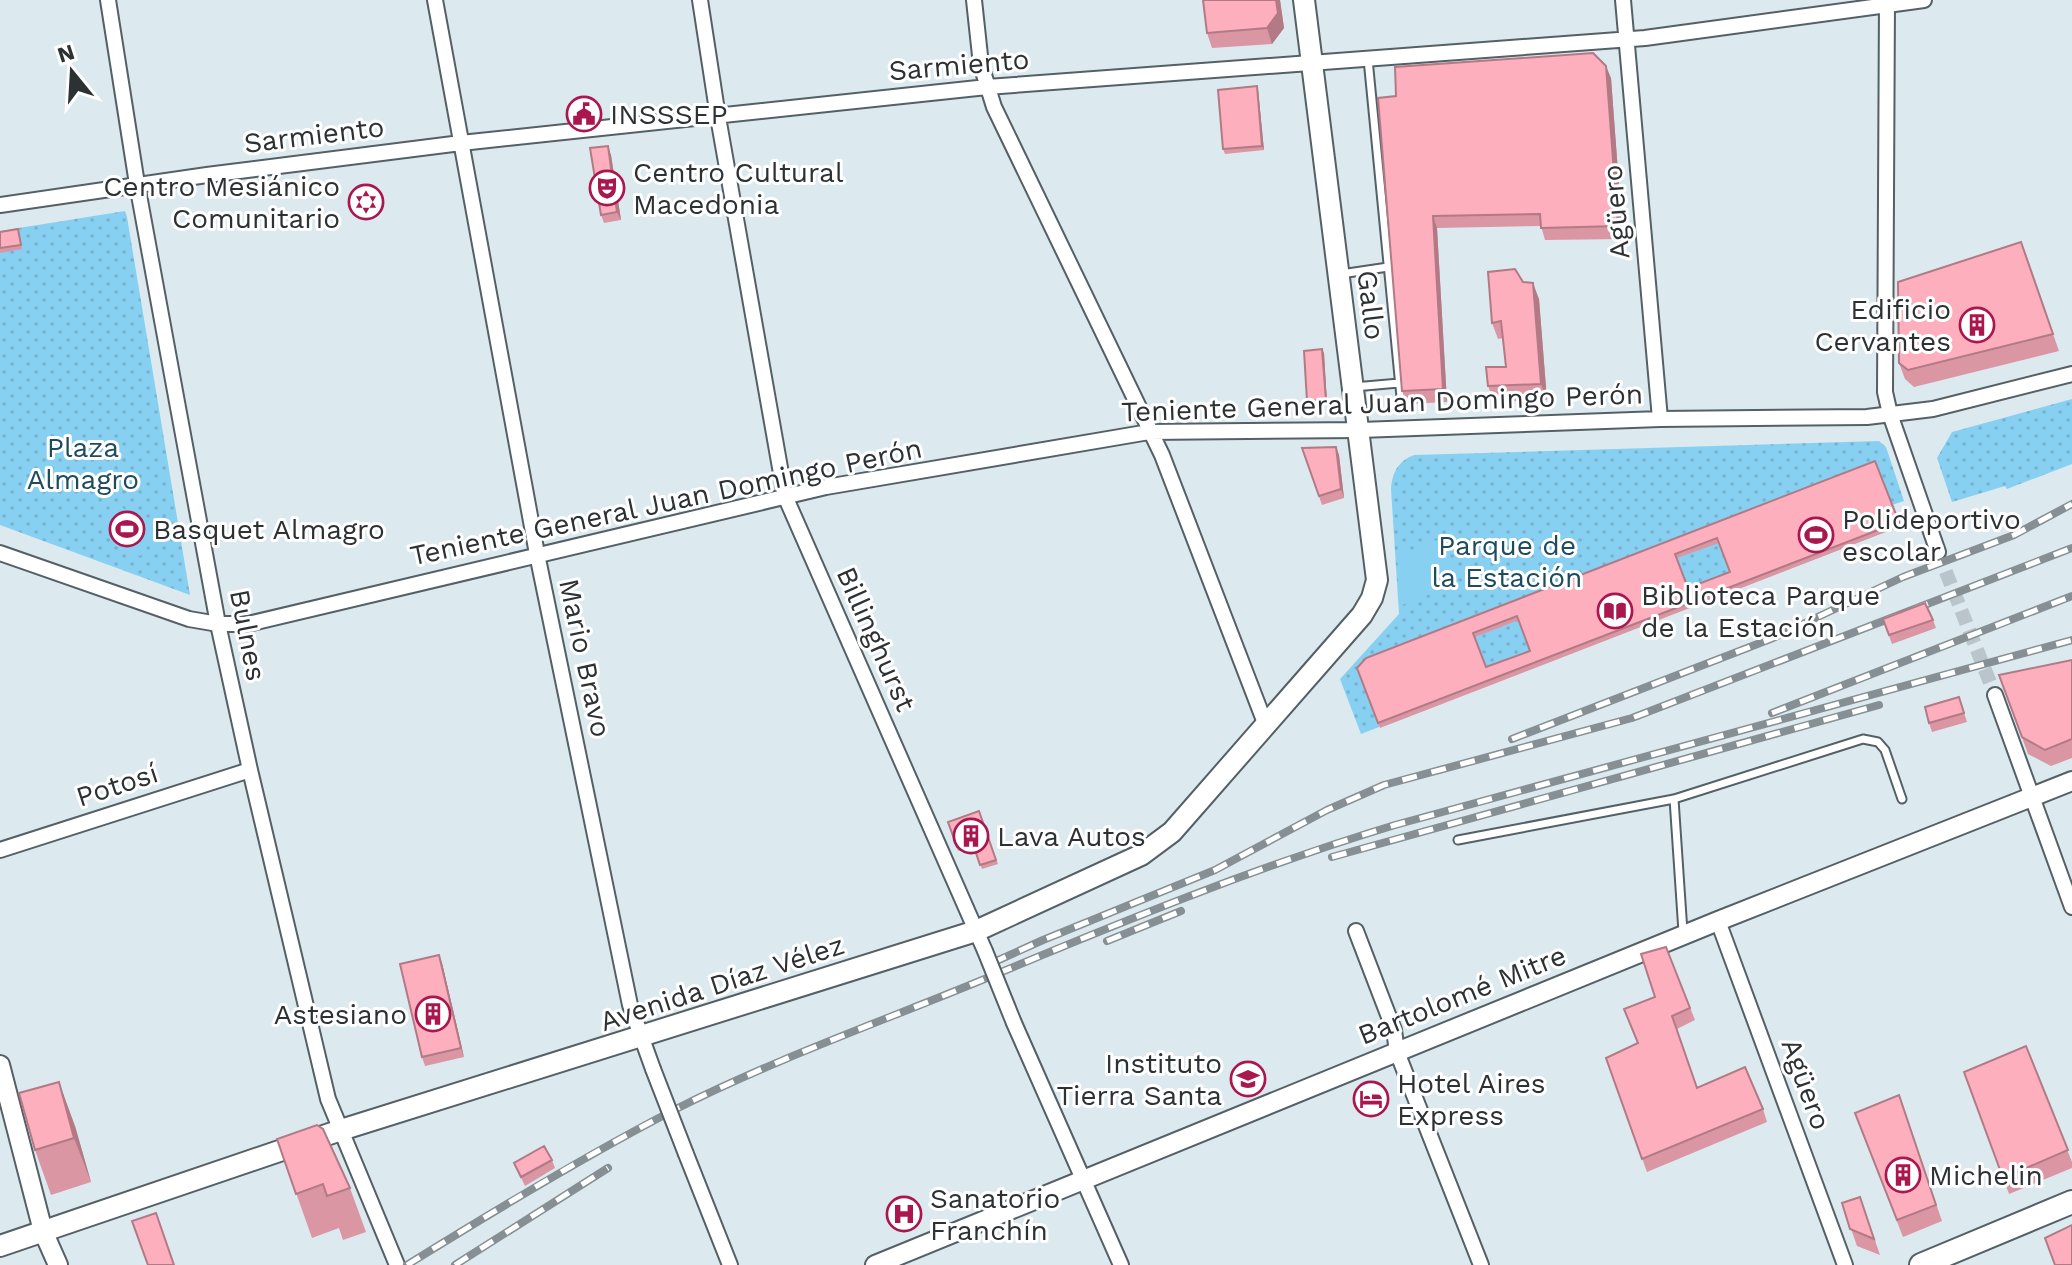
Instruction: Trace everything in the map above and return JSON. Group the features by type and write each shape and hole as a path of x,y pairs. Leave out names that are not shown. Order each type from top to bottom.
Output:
{"main road":[{"name":"Gallo","path":"1304,0 1377,580 1372,598 1362,615"},
{"name":"Avenida Díaz Vélez","path":"0,1246 341,1130 976,931 1141,855 1162,841 1187,816 1362,615"},
{"path":"1921,1265 2072,1202"}],"street":[{"name":"Bulnes","path":"108,0 137,184 218,624 250,770 328,1099 397,1265"},
{"name":"Mario Bravo","path":"435,0 537,554 627,989 653,1069 730,1265"},
{"name":"Billinghurst","path":"700,0 785,496 1121,1265"},
{"path":"974,0 981,65 987,87 1162,455 1265,723"},
{"name":"Agüero","path":"1623,0 1660,419"},
{"name":"Sarmiento","path":"0,205 137,184 461,143 987,87 1627,40 1887,2 1924,0"},
{"path":"1887,2 1885,392 1938,552"},
{"name":"Teniente General Juan Domingo Perón","path":"0,553 189,619 218,624 248,624 785,496 1149,432 1360,430 1890,414 1933,409 2072,374"},
{"path":"1995,695 2072,907"},
{"name":"Potosí","path":"0,850 250,770"},
{"name":"Bartolomé Mitre","path":"875,1265 1718,921 2072,781"},
{"name":"Agüero","path":"1718,921 1845,1265"},
{"path":"1356,931 1394,1030 1397,1052 1481,1265"},
{"path":"0,1065 43,1231 58,1265"}],"lane":[{"path":"1368,59 1401,397"},
{"path":"1339,274 1388,267"},
{"path":"1354,387 1399,383"},
{"path":"1458,840 1674,799 1863,739 1878,742 1885,750 1902,799"},
{"path":"1674,799 1683,936"}],"green space":[{"name":"Plaza Almagro","path":"125,211 190,595 0,525 0,231"},
{"path":"2072,399 2072,464 2007,489 2005,486 1952,502 1937,458 1952,432"},
{"name":"Parque de la Estación","path":"1879,441 1886,447 1904,501 1892,505 1901,526 1361,734 1340,679 1399,614 1391,489 1397,468 1408,458 1414,455"},
{"name":"Basquet Almagro","path":"115,502 157,533 140,556 96,526"},
{"path":"1442,538 1451,586 1402,605 1401,554"}],"building":[{"path":"1203,0 1276,0 1278,13 1267,28 1207,33"},
{"path":"1593,53 1606,66 1618,226 1541,228 1540,214 1433,216 1443,389 1402,391 1378,98 1396,96 1395,67"},
{"path":"1257,86 1262,146 1223,149 1218,90"},
{"name":"Centro Cultural Macedonia","path":"608,146 617,212 601,215 590,148"},
{"path":"18,229 21,245 0,248 0,232"},
{"name":"Edificio Cervantes","path":"2021,242 2053,334 1908,370 1899,363 1898,282"},
{"path":"1515,269 1523,282 1533,283 1541,384 1488,386 1486,367 1506,367 1501,321 1492,323 1488,272"},
{"path":"1322,349 1326,400 1307,401 1304,351"},
{"path":"1336,447 1341,489 1319,496 1302,448"},
{"path":"1875,461 1899,522 1378,723 1357,668 1366,658","holes":["1717,538 1730,572 1688,588 1675,554","1517,616 1530,651 1486,667 1473,633"]},
{"path":"1925,603 1933,620 1889,635 1883,619"},
{"path":"2072,660 2072,739 2045,750 2022,737 1999,675"},
{"path":"1959,697 1964,713 1929,723 1925,707"},
{"name":"Lava Autos","path":"979,811 996,860 980,865 972,841 957,847 948,822"},
{"path":"1666,947 1690,1008 1672,1016 1697,1088 1745,1067 1763,1109 1642,1159 1606,1058 1638,1043 1624,1009 1655,997 1641,954"},
{"name":"Astesiano","path":"439,955 461,1048 422,1057 400,964"},
{"path":"2026,1046 2068,1150 2003,1178 1964,1072"},
{"path":"59,1082 74,1138 35,1150 19,1093"},
{"name":"Michelin","path":"1899,1095 1936,1205 1897,1220 1855,1113"},
{"path":"317,1125 323,1129 350,1188 327,1196 323,1184 296,1194 277,1139"},
{"path":"544,1146 552,1160 521,1177 514,1163"},
{"path":"1860,1197 1874,1239 1850,1229 1842,1203"},
{"path":"156,1213 174,1265 148,1265 132,1221"},
{"path":"2072,1225 2072,1265 2055,1265 2045,1238"}],"tunnel":[{"path":"1938,552 1995,695"}],"railway":[{"path":"1512,739 1773,638 1903,577 2014,535 2072,504"},
{"path":"992,963 1215,870 1327,810 1384,785 1632,718 2072,548"},
{"path":"1772,713 2072,596"},
{"path":"407,1265 572,1165 712,1091 1189,896 1395,825 2072,640"},
{"path":"1332,857 1879,705"},
{"path":"1107,941 1181,911"},
{"path":"455,1265 608,1168"}],"place":[{"name":"INSSSEP","path":"584,114"},
{"name":"Centro Cultural Macedonia","path":"607,188"},
{"name":"Centro Mesiánico Comunitario","path":"366,202"},
{"name":"Edificio Cervantes","path":"1977,325"},
{"name":"Basquet Almagro","path":"127,529"},
{"name":"Polideportivo escolar","path":"1816,535"},
{"name":"Biblioteca Parque de la Estación","path":"1615,611"},
{"name":"Lava Autos","path":"971,836"},
{"name":"Astesiano","path":"433,1014"},
{"name":"Instituto Tierra Santa","path":"1248,1079"},
{"name":"Hotel Aires Express","path":"1371,1099"},
{"name":"Michelin","path":"1903,1175"},
{"name":"Sanatorio Franchín","path":"904,1214"}]}
